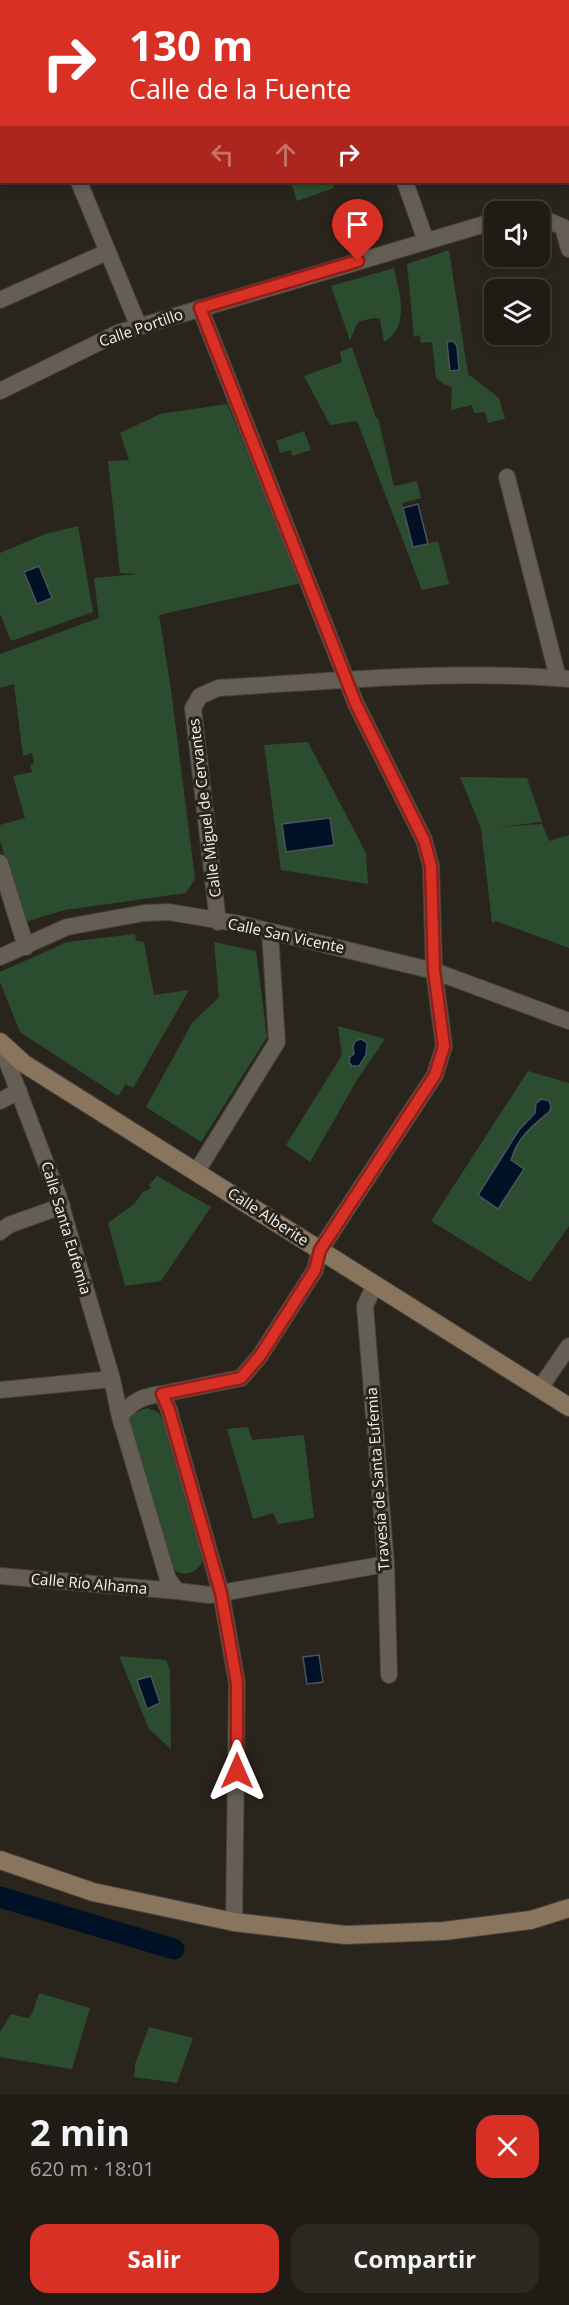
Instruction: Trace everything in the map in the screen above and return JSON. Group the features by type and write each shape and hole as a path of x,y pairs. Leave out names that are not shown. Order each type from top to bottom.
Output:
{"main road":[{"name":"Calle Alberite","path":"0,1042 23,1063 569,1407"},
{"path":"0,1860 93,1892 234,1922 345,1935 444,1931 531,1920 569,1908"}],"street":[{"path":"79,183 139,327"},
{"path":"405,183 426,241"},
{"name":"Calle Portillo","path":"0,390 118,333 484,224"},
{"path":"550,224 567,235"},
{"path":"0,300 107,252"},
{"path":"0,1390 113,1384 128,1398 162,1394 241,1378 260,1356 315,1270 320,1250 435,1075 444,1046 434,971 431,866 424,840 356,704 200,308"},
{"path":"347,680 503,674 563,679 507,477"},
{"name":"Calle Miguel de Cervantes","path":"218,922 193,708 200,696 218,688 347,680"},
{"path":"0,863 2,881 26,947"},
{"name":"Calle San Vicente","path":"0,957 67,927 144,913 169,912 240,924 434,971 569,1021"},
{"path":"197,1171 277,1042 270,932"},
{"name":"Calle Santa Eufemia","path":"0,1042 62,1206 113,1384 120,1417 168,1579 185,1592"},
{"path":"0,1101 19,1091"},
{"path":"0,1232 9,1225 62,1206"},
{"name":"Travesía de Santa Eufemia","path":"375,1284 365,1306 386,1564 389,1675"},
{"path":"540,1388 569,1346"},
{"path":"162,1394 169,1410 221,1593 237,1683 234,1922"},
{"path":"120,1417 128,1406 142,1397"},
{"path":"185,1592 205,1588 211,1577 211,1557"},
{"path":"185,1592 221,1593 386,1564"},
{"name":"Calle Río Alhama","path":"0,1576 185,1592"}],"green space":[{"path":"291,183 332,183 334,188 297,201"},
{"path":"449,250 468,374 499,398 505,419 488,423 485,412 474,413 472,405 451,410 452,387 436,378 432,342 421,343 420,335 414,337 407,264"},
{"path":"394,268 401,308 398,327 384,342 380,319 373,318 358,322 350,340 331,286"},
{"path":"352,347 376,418 378,418 394,486 417,481 421,498 402,503 413,547 438,541 449,584 422,590 357,421 330,425 304,376 342,362 340,352"},
{"path":"227,404 302,583 159,615 171,689 195,879 186,893 65,910 25,922 0,841 0,825 25,818 13,776 32,772 30,765 34,764 32,753 23,756 14,684 0,688 0,654 99,618 94,578 137,574 120,573 108,461 129,460 120,433 160,414"},
{"path":"304,431 311,450 292,456 291,450 280,453 276,441"},
{"path":"78,526 93,612 11,641 0,614 0,553 45,534"},
{"path":"308,742 366,853 368,884 281,870 264,745"},
{"path":"460,777 527,778 542,822 499,827 542,824 549,841 569,835 569,948 496,921 492,923 481,828"},
{"path":"135,934 136,941 144,942 154,995 189,990 133,1088 126,1084 118,1096 20,1032 0,982 0,972 67,942"},
{"path":"214,942 256,951 267,1037 201,1142 146,1107 192,1023 219,997"},
{"path":"338,1026 385,1039 357,1080 310,1162 286,1145 342,1055"},
{"path":"528,1071 569,1083 569,1226 530,1282 431,1221"},
{"path":"157,1176 211,1207 161,1281 125,1286 108,1223 134,1204 143,1192 151,1188 149,1185"},
{"path":"147,1408 158,1412 167,1425 204,1558 198,1568 190,1573 181,1573 171,1568 128,1422 133,1414"},
{"path":"248,1427 252,1440 304,1435 314,1518 278,1524 273,1513 253,1519 227,1429"},
{"path":"119,1656 166,1660 170,1670 171,1749 149,1729"},
{"path":"39,1993 90,2008 72,2069 0,2057 0,2032 11,2014 28,2018 32,2014"},
{"path":"149,2027 193,2038 177,2083 134,2077 135,2064"}],"water":[{"path":"453,341 457,346 459,370 450,371 447,342"},
{"path":"418,504 428,544 413,547 403,508"},
{"path":"39,566 52,598 37,604 24,572"},
{"path":"330,818 334,845 286,852 282,824"},
{"path":"361,1039 367,1043 366,1055 359,1066 352,1066 349,1062 350,1057 354,1054 355,1041"},
{"path":"542,1099 549,1101 550,1111 527,1132 518,1144 511,1160 524,1169 498,1209 478,1195 519,1130 535,1113 536,1103"},
{"path":"319,1655 323,1682 307,1684 303,1657"},
{"path":"151,1676 160,1703 147,1709 137,1680"}],"waterway":[{"path":"0,1897 174,1949"}],"route":[{"path":"237,1771 237,1683 221,1593 169,1410 162,1394 201,1384 241,1378 260,1356 315,1270 320,1250 435,1075 444,1046 434,971 431,866 424,840 356,704 200,308 358,261"}]}
